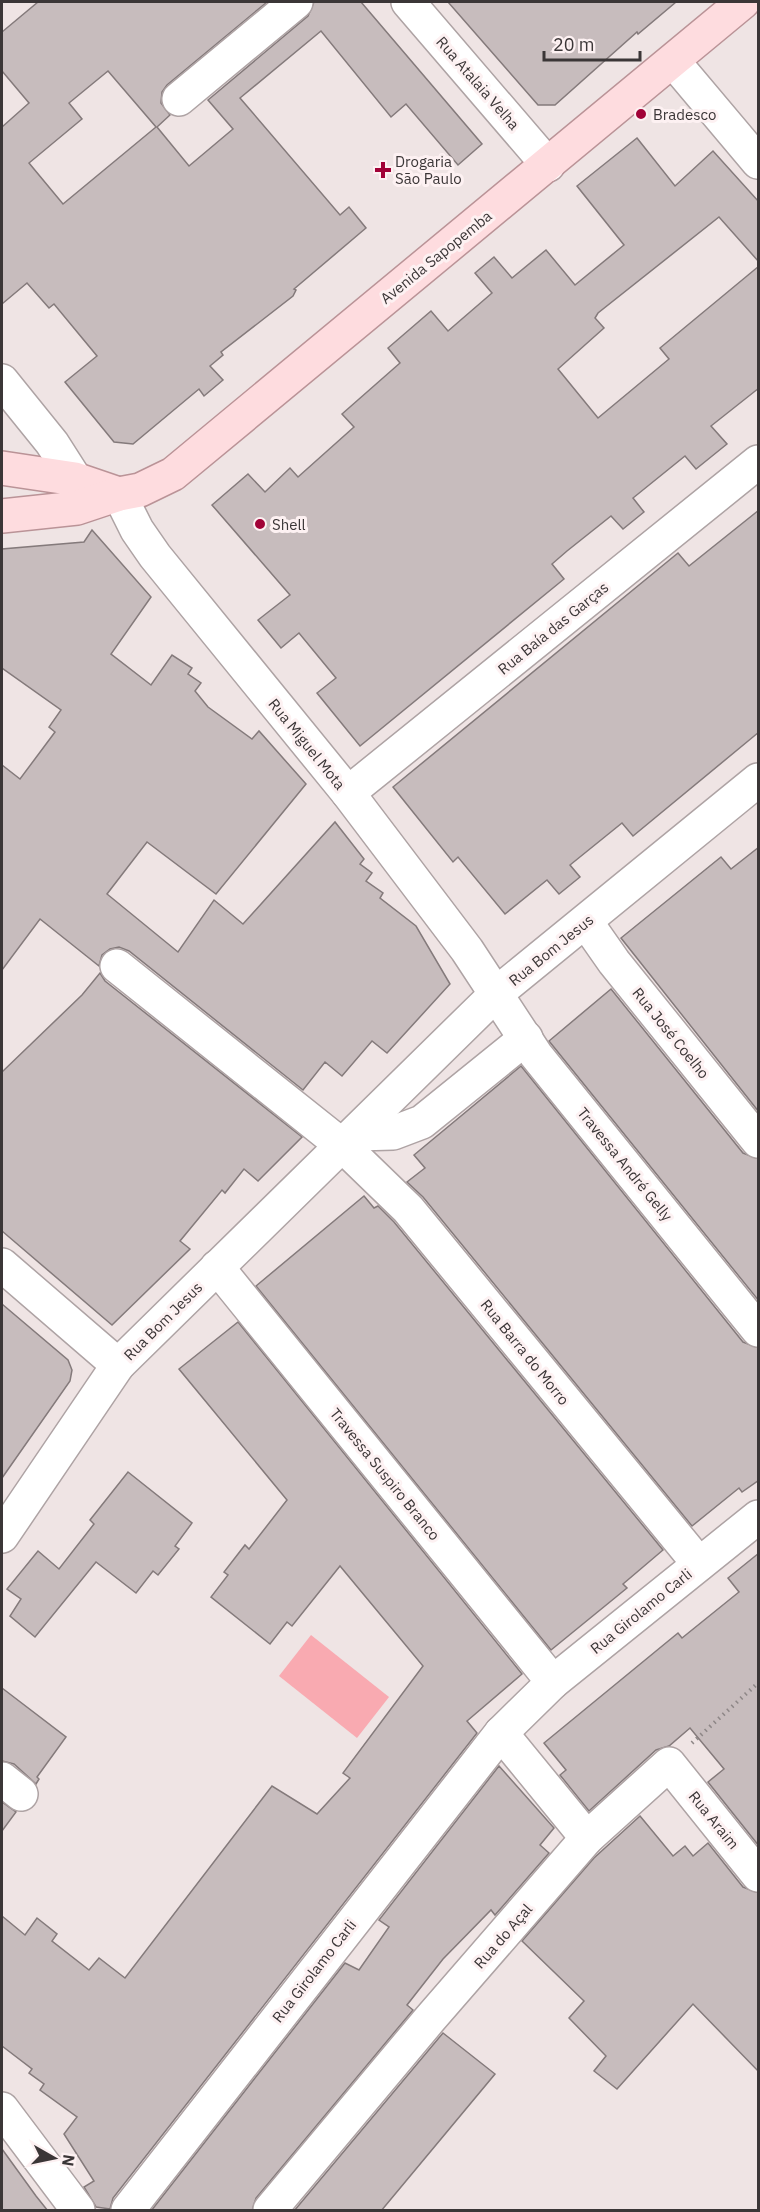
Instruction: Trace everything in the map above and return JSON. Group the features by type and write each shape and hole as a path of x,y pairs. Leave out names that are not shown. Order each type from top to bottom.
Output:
{"main road":[{"name":"Avenida Sapopemba","path":"2,516 76,494 119,494 140,490 158,483 192,460 743,2"},
{"name":"Avenida Sapopemba","path":"2,468 76,494"}],"street":[{"path":"179,99 296,2"},
{"name":"Rua Atalaia Velha","path":"408,2 548,165"},
{"path":"674,61 759,162"},
{"path":"2,381 52,443 76,494"},
{"name":"Rua Baía das Garças","path":"348,794 759,462"},
{"name":"Rua Miguel Mota","path":"119,494 137,530 154,556 348,794 497,993"},
{"name":"Rua Bom Jesus","path":"2,1536 118,1365 350,1140 497,993 754,793"},
{"name":"Rua José Coelho","path":"586,922 614,962 759,1141"},
{"name":"Rua Barra do Morro","path":"117,966 350,1140 699,1564"},
{"name":"Travessa André Gelly","path":"497,993 536,1055 759,1330"},
{"path":"350,1140 393,1133 422,1122 526,1038"},
{"path":"2,1265 118,1365"},
{"name":"Travessa Suspiro Branco","path":"218,1267 553,1682"},
{"name":"Rua Girolamo Carli","path":"128,2211 471,1769 501,1734 553,1682 759,1517"},
{"path":"501,1734 587,1838"},
{"name":"Rua do Açal","path":"270,2211 429,2020 587,1838 669,1764"},
{"name":"Rua Araim","path":"669,1764 759,1875"},
{"path":"2,2109 78,2211"}],"path":[{"path":"669,1764 759,1683"}],"shaded area":[{"path":"311,1635 389,1697 357,1738 279,1676"}],"building":[{"path":"38,2 267,2 167,85 162,92 161,103 170,115 157,127 189,166 233,129 208,100 308,16 314,2 361,2 482,144 458,165 406,104 391,117 321,31 240,98 340,215 349,207 366,228 294,289 296,290 293,296 221,352 223,355 210,366 223,380 204,396 199,389 133,444 114,442 65,382 97,356 54,304 49,308 27,283 2,304 2,127 29,103 2,71 2,32","holes":["108,71 156,127 63,204 29,163 82,119 69,103"]},
{"path":"448,2 676,2 638,34 637,32 555,105 538,105"},
{"path":"637,138 675,186 713,151 759,202 759,262 719,217 598,313 595,318 604,328 558,369 598,418 669,359 660,348 759,266 759,388 711,426 727,444 696,469 685,456 633,498 644,512 623,529 611,516 567,551 552,564 564,579 360,746 317,693 336,678 299,633 281,648 258,620 290,595 212,505 248,474 265,492 290,468 298,477 354,427 342,414 400,363 388,348 431,311 448,331 492,293 475,273 494,257 512,278 546,250 575,285 624,245 577,186"},
{"path":"759,510 759,732 633,836 622,823 570,865 580,877 559,894 547,880 505,914 458,857 453,862 393,787 678,553 689,566"},
{"path":"92,530 151,597 111,654 151,685 172,655 192,668 188,674 201,683 195,691 208,707 252,739 259,731 306,784 216,894 147,842 107,894 178,952 214,900 243,924 335,822 364,859 360,864 372,873 366,881 383,893 380,898 416,926 450,984 387,1053 372,1041 342,1076 325,1062 303,1090 129,951 119,947 110,949 102,955 99,966 40,919 2,970 2,765 20,779 55,732 49,727 61,710 2,668 2,549 84,542"},
{"path":"759,847 759,1112 621,938 721,857 731,869"},
{"path":"100,973 105,981 302,1137 258,1181 244,1169 225,1193 222,1190 180,1241 190,1249 112,1325 2,1231 2,1072 82,995"},
{"path":"611,989 743,1153 759,1159 759,1301 549,1041"},
{"path":"521,1066 743,1342 759,1348 759,1480 742,1492 739,1488 692,1526 423,1197 407,1182 425,1168 414,1155"},
{"path":"364,1196 374,1208 378,1206 394,1222 663,1550 623,1584 627,1588 551,1650 256,1286"},
{"path":"2,1304 68,1360 72,1370 70,1381 2,1478"},
{"path":"238,1322 522,1674 467,1721 477,1733 113,2198 110,2209 96,2207 84,2187 94,2181 64,2134 77,2117 40,2090 44,2084 29,2073 32,2069 2,2046 2,1916 25,1935 37,1918 57,1934 52,1941 89,1970 99,1958 125,1978 272,1786 317,1814 350,1778 343,1773 423,1666 340,1566 292,1626 287,1622 270,1644 211,1597 228,1575 224,1572 245,1545 249,1549 287,1500 179,1369"},
{"path":"128,1472 192,1523 175,1546 179,1549 158,1575 153,1571 136,1593 96,1562 35,1637 10,1616 21,1599 7,1589 38,1551 59,1569 94,1524 90,1520"},
{"path":"759,1553 759,1846 708,1782 724,1769 690,1728 669,1746 656,1750 589,1811 560,1775 566,1770 544,1743 678,1633 682,1638 739,1592 728,1578"},
{"path":"2,1688 66,1737 37,1777 39,1779 36,1784 14,1764 2,1761"},
{"path":"499,1766 554,1828 540,1845 549,1853 495,1915 491,1910 443,1959 407,2005 413,2010 256,2198 252,2211 151,2211 345,1963 359,1970 389,1927 379,1920"},
{"path":"2,1802 16,1812 2,1831"},
{"path":"640,1816 673,1856 685,1846 693,1856 708,1843 743,1887 759,1893 759,2072 693,2004 617,2089 594,2071 606,2056 569,2018 584,2001 522,1941 594,1858"},
{"path":"443,2033 495,2074 381,2211 294,2211"},
{"path":"2,2149 36,2196 48,2211 2,2211"}],"place":[{"name":"Bradesco","path":"641,114"},
{"name":"Drogaria São Paulo","path":"383,170"},
{"name":"Shell","path":"260,524"}]}
